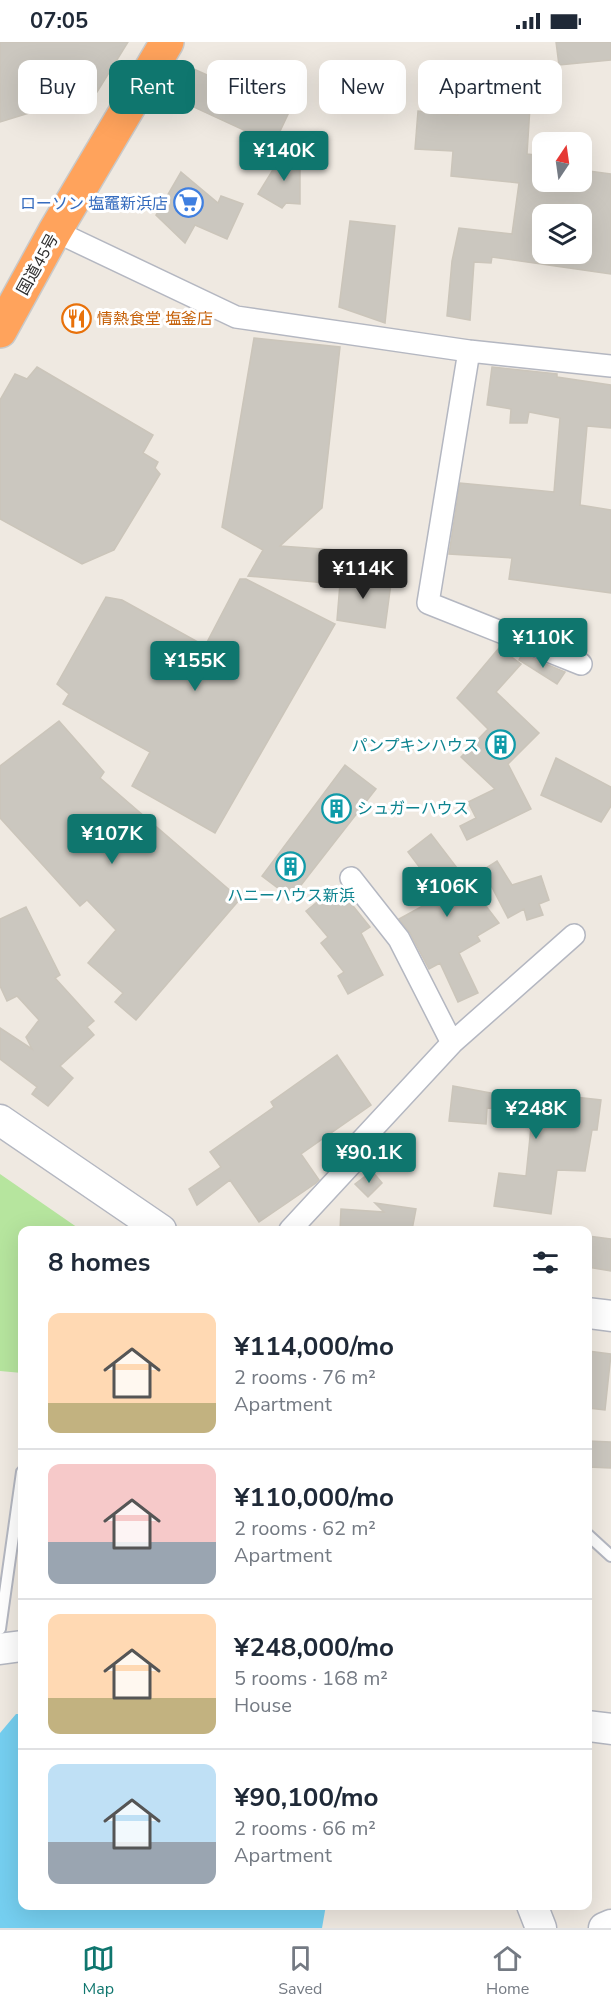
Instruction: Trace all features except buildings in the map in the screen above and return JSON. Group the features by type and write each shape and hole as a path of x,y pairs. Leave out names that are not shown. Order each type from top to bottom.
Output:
{"highway":[{"name":"国道45号","path":"0,331 55,231 166,42"}],"street":[{"path":"55,231 236,317 469,351 611,366"},
{"path":"469,351 428,603 581,664"},
{"path":"351,878 399,939 452,1043"},
{"path":"294,1226 353,1162 351,1152 452,1043 574,935"},
{"path":"0,1120 155,1226"},
{"path":"592,1314 611,1316"},
{"path":"0,1649 18,1647"},
{"path":"592,1727 611,1729"},
{"path":"534,1910 541,1928"},
{"path":"604,1928 611,1925"}],"lane":[{"path":"0,1629 18,1501"},
{"path":"592,1539 611,1556"}],"green space":[{"path":"0,1174 75,1226 18,1226 18,1373 0,1371"}],"water":[{"path":"18,1714 18,1910 325,1910 322,1928 0,1928 0,1733"}],"place":[{"name":"ローソン 塩竈新浜店","path":"189,203"},
{"name":"情熱食堂 塩釜店","path":"76,318"},
{"name":"パンプキンハウス","path":"500,745"},
{"name":"シュガーハウス","path":"336,808"},
{"name":"ハニーハウス新浜","path":"291,867"}]}
